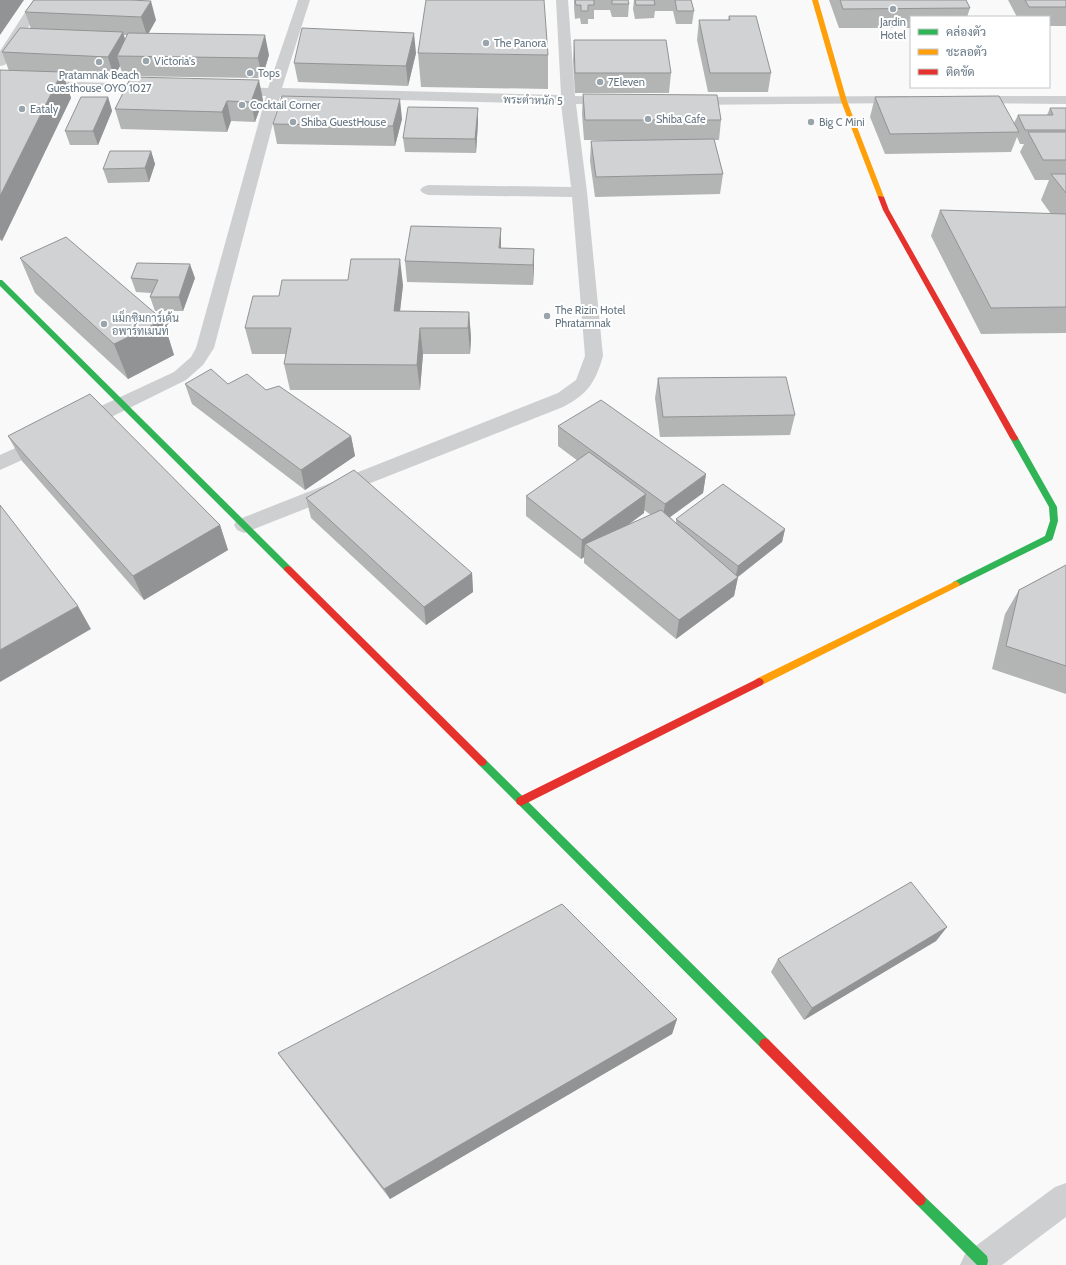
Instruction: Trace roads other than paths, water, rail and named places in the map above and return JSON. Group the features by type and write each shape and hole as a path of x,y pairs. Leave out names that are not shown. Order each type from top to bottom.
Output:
{"street":[{"path":"0,62 39,0"},
{"path":"0,463 180,376 197,361 205,348 274,92 304,0"},
{"path":"244,525 556,402 574,394 586,381 594,356 579,192 568,101 562,0"},
{"path":"521,801 1049,538 1054,521 1053,507 892,223 844,100 815,0"},
{"path":"0,84 172,89"},
{"name":"พระตำหนัก 5","path":"219,90 568,101 623,101"},
{"path":"678,101 915,100"},
{"path":"955,100 1066,100"},
{"path":"428,190 579,192"},
{"path":"0,282 521,801 979,1263 1066,1198"}],"place":[{"name":"Jardin Hotel","path":"893,9"},
{"name":"The Panora","path":"486,43"},
{"name":"Victoria's","path":"146,61"},
{"name":"Pratamnak Beach Guesthouse OYO 1027","path":"99,62"},
{"name":"Tops","path":"250,73"},
{"name":"7Eleven","path":"600,82"},
{"name":"Cocktail Corner","path":"242,105"},
{"name":"Eataly","path":"22,109"},
{"name":"Shiba Cafe","path":"648,119"},
{"name":"Shiba GuestHouse","path":"293,122"},
{"name":"Big C Mini","path":"811,122"},
{"name":"The Rizin Hotel Phratamnak","path":"547,316"},
{"name":"แม็กซิมการ์เด้น อพาร์ทเมนท์","path":"104,324"}]}
